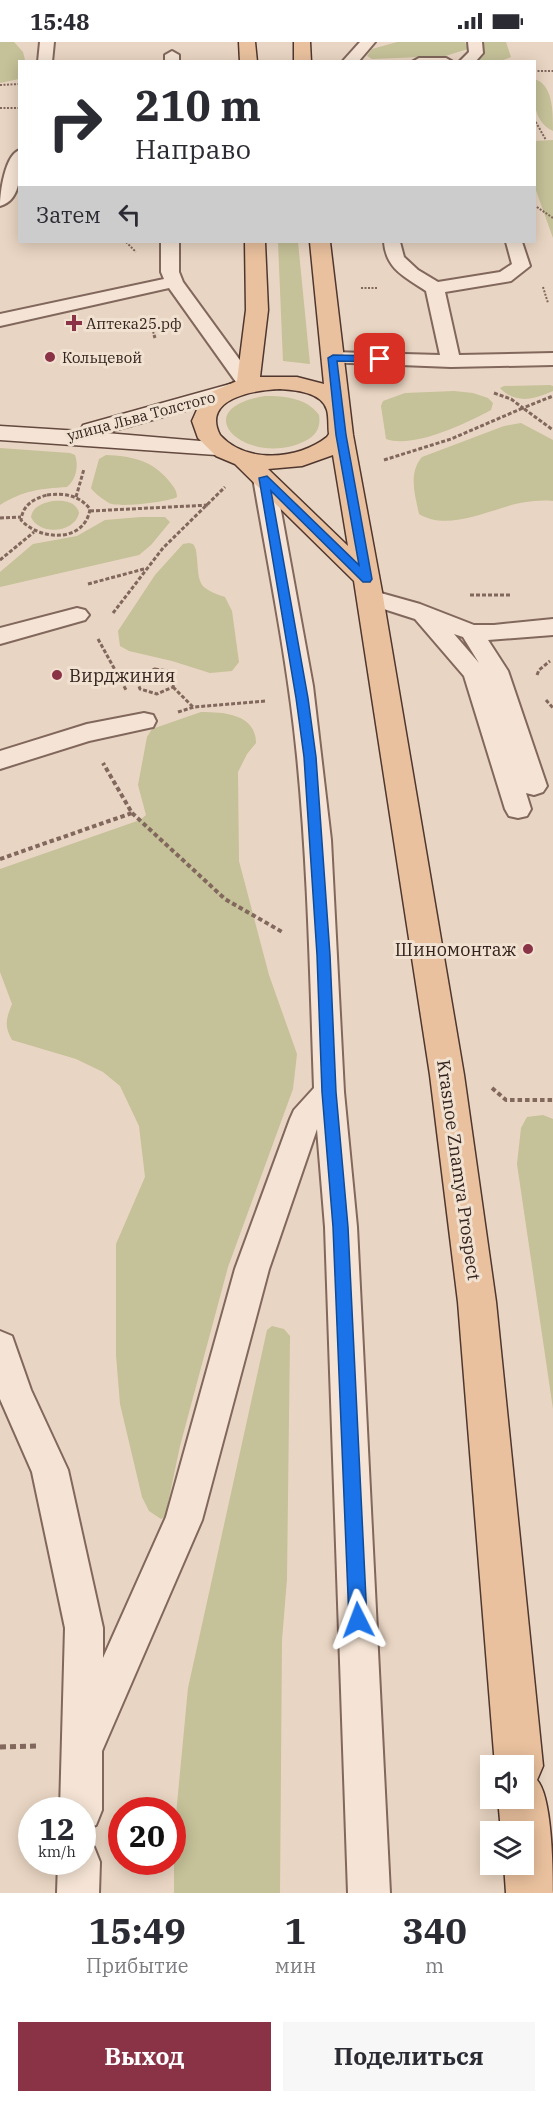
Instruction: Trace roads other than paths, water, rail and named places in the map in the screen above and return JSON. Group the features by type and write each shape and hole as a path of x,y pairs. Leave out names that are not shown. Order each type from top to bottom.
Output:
{"main road":[{"path":"248,42 249,60"},
{"path":"302,42 303,60"},
{"path":"239,388 257,310 255,243"},
{"path":"253,468 264,462 302,458 321,452 336,443 341,435 320,243"},
{"path":"337,405 323,393 306,386 275,382 239,388 211,405 204,416 205,428 216,448 253,468 368,588"},
{"name":"улица Льва Толстого","path":"60,438 121,423 239,388"},
{"path":"0,433 60,438"},
{"name":"Krasnoe Znamya Prospect","path":"341,435 447,1075 477,1302 518,1755"},
{"name":"улица Льва Толстого","path":"60,438 216,448"},
{"path":"523,1809 531,1893"}],"lane":[{"path":"45,60 47,42"},
{"path":"351,60 372,42"},
{"path":"468,60 476,53 476,42"},
{"path":"0,201 6,194 18,161"},
{"path":"170,243 170,272 174,282 205,328 239,388"},
{"path":"392,243 395,259 435,288 505,277 521,266 514,243"},
{"path":"0,320 174,282"},
{"path":"435,288 451,361"},
{"path":"333,358 451,361 553,359"},
{"path":"253,468 302,698 310,757 329,1092 341,1239 369,1893"},
{"path":"368,588 471,632 494,633 553,627"},
{"path":"423,612 476,674 518,809"},
{"path":"0,636 77,615"},
{"path":"471,632 496,671 534,786"},
{"path":"0,760 87,733 144,721"},
{"path":"83,1748 184,1520 252,1269 305,1119 329,1092"},
{"path":"0,1347 15,1393 50,1470 84,1628 81,1797"},
{"path":"78,1893 79,1875"}],"place":[{"name":"Аптека25.рф","path":"74,323"},
{"name":"Кольцевой","path":"50,357"},
{"name":"Вирджиния","path":"57,675"},
{"name":"Шиномонтаж","path":"528,949"}]}
